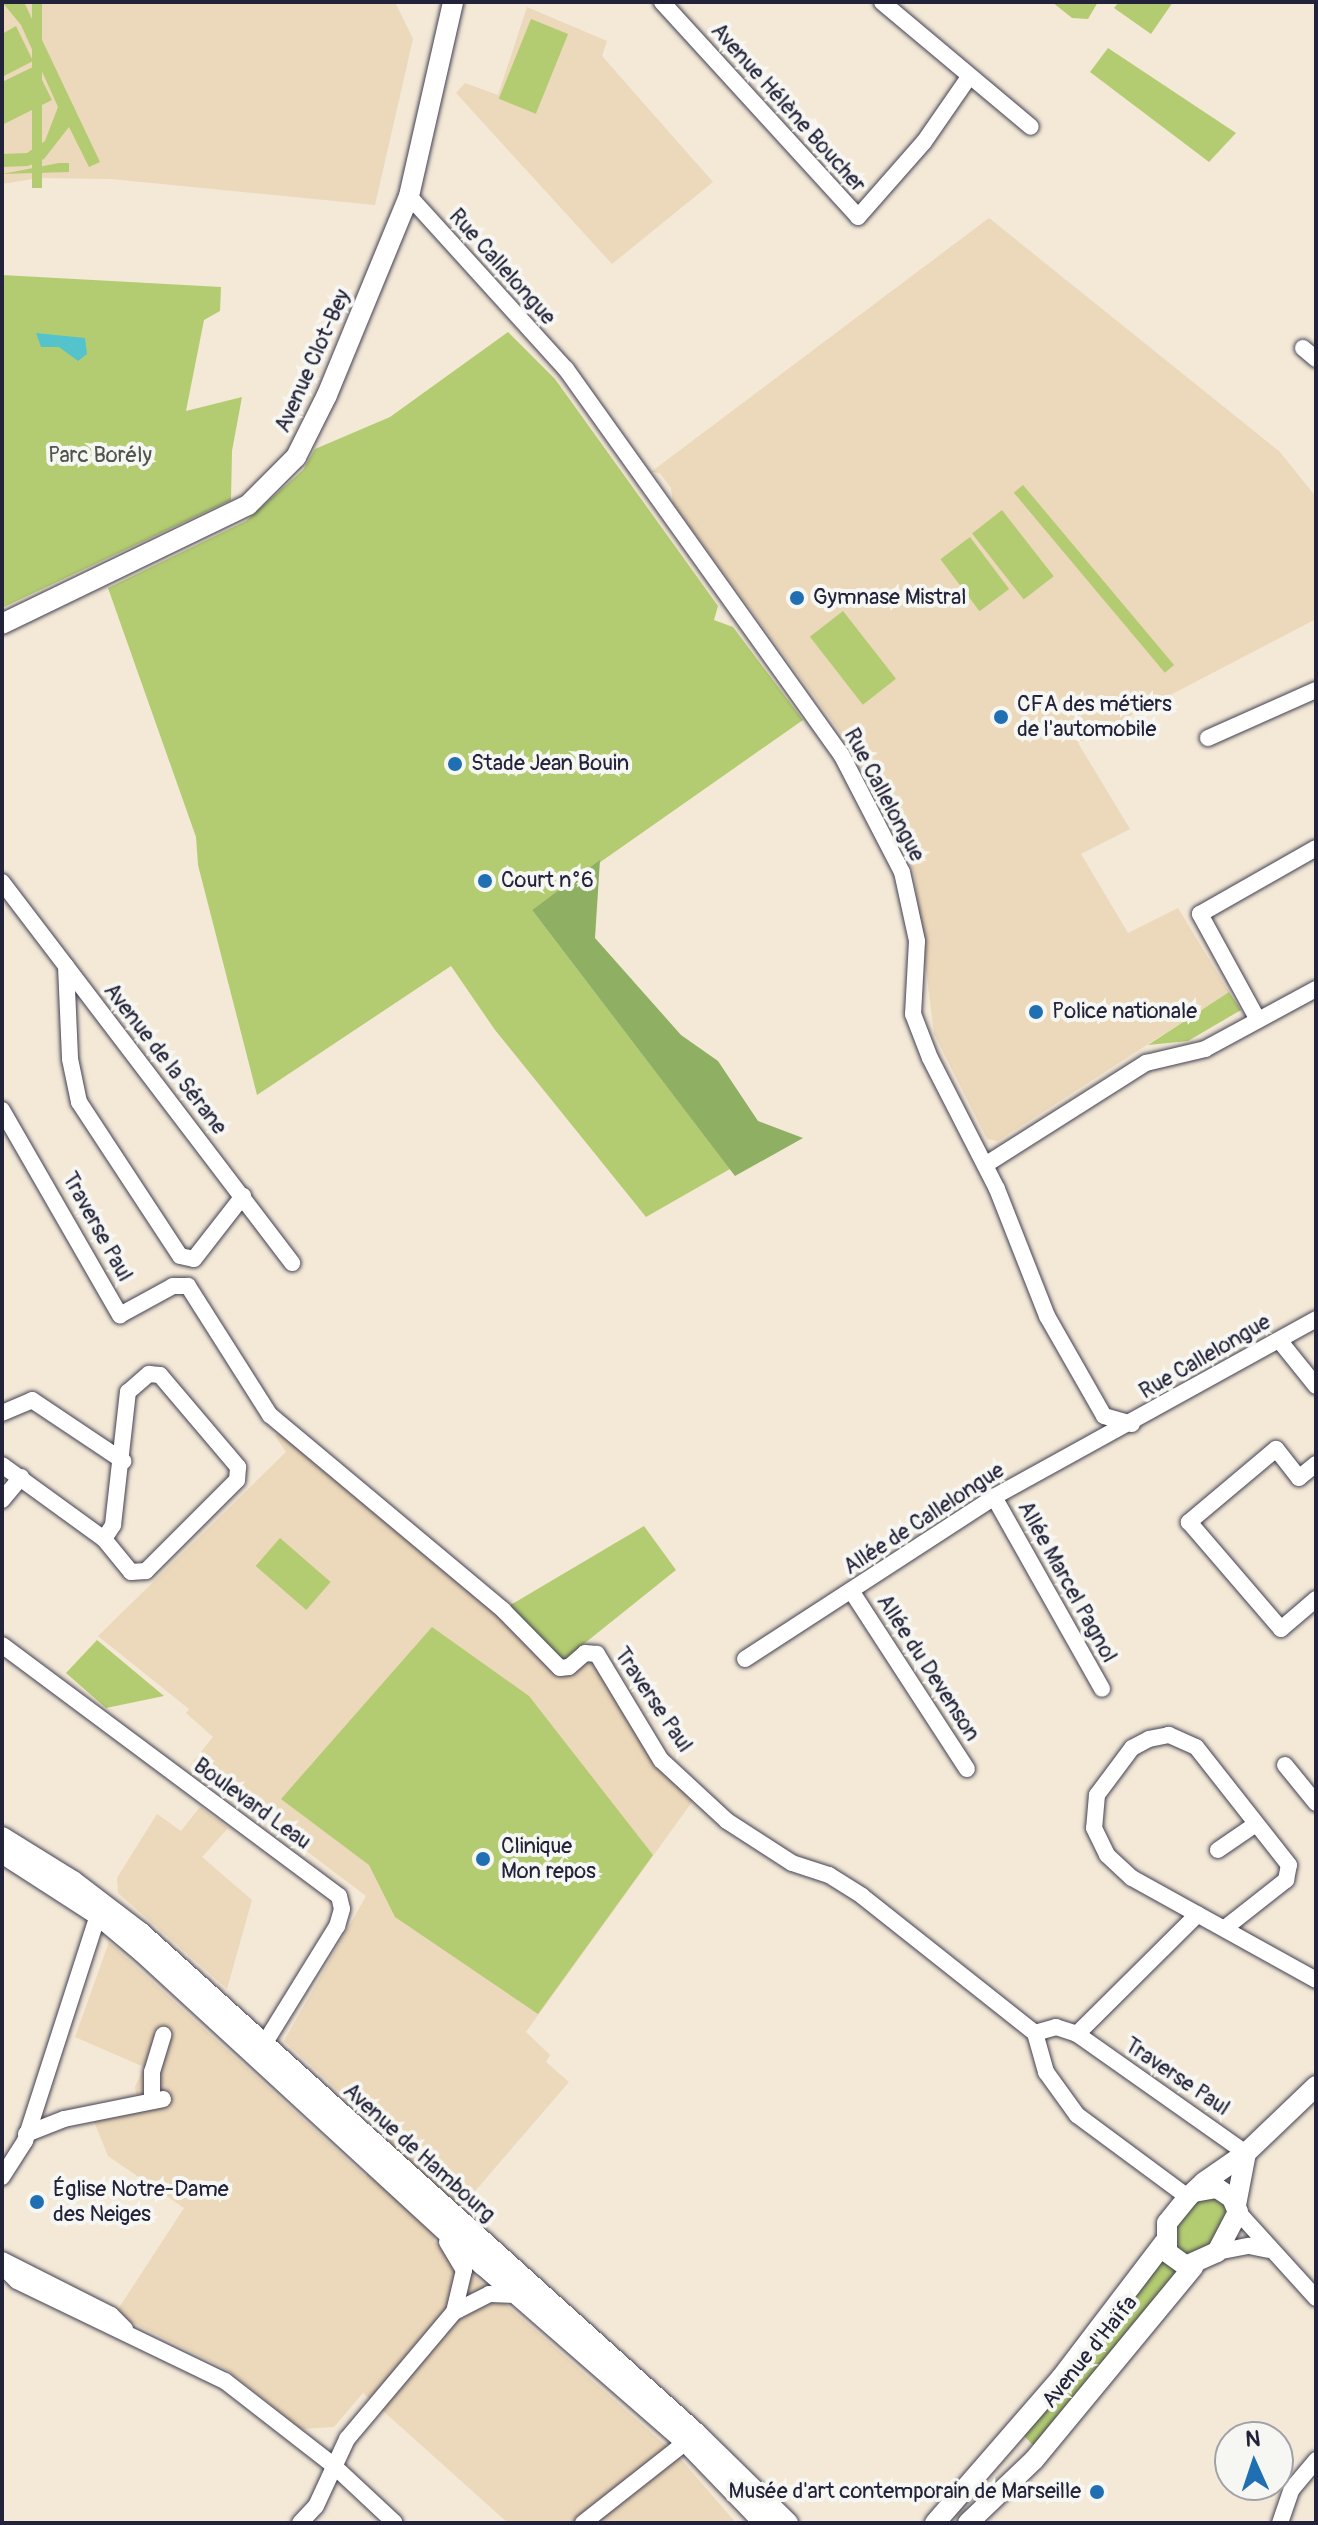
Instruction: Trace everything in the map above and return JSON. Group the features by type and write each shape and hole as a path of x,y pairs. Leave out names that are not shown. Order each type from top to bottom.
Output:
{"street":[{"name":"Avenue Clot-Bey","path":"2,624 216,522 273,483 296,457 327,395 409,196 453,2"},
{"name":"Avenue Hélène Boucher","path":"662,2 858,217 924,142 969,77"},
{"path":"882,2 1031,127"},
{"name":"Rue Callelongue","path":"409,196 566,369 841,754 902,872 917,941 913,1014 985,1165 1054,1328 1104,1416 1132,1424 1316,1319"},
{"path":"1208,738 1316,690"},
{"path":"1258,1020 1200,914 1316,848"},
{"name":"Avenue de la Sérane","path":"2,882 292,1263"},
{"path":"66,966 70,1059 79,1102 180,1256 194,1259 243,1196"},
{"path":"985,1165 1146,1063 1193,1054 1316,989"},
{"name":"Traverse Paul","path":"2,1110 120,1315 173,1286 188,1286 270,1415 503,1610 560,1668 569,1667 585,1653 597,1654 661,1760 727,1821 792,1863 829,1875 862,1896 1035,2033"},
{"path":"1279,1340 1316,1386"},
{"path":"2,1465 104,1539 131,1572 146,1571 237,1480 238,1467 160,1375 149,1374 128,1392 123,1461 113,1525 104,1539"},
{"path":"2,1413 32,1400 123,1461"},
{"name":"Allée de Callelongue","path":"745,1659 994,1497 1132,1424"},
{"path":"1316,1464 1299,1478 1276,1449 1189,1522 1281,1629 1316,1599"},
{"path":"2,1500 21,1477"},
{"name":"Allée Marcel Pagnol","path":"994,1497 1102,1689"},
{"name":"Allée du Devenson","path":"852,1592 967,1769"},
{"name":"Boulevard Leau","path":"2,1645 339,1896 337,1926 264,2044"},
{"path":"1225,1928 1290,1873 1256,1824 1185,1738 1149,1739 1115,1766 1092,1813 1100,1843 1132,1878 1316,1980"},
{"path":"1285,1765 1316,1803"},
{"path":"1218,1850 1256,1824"},
{"name":"Avenue de Hambourg","path":"2,1837 128,1922 696,2433 788,2523"},
{"name":"Avenue de Hambourg","path":"2,1853 98,1915 517,2295 686,2442 764,2523"},
{"path":"1198,1914 1077,2034 1056,2027 1035,2033 1046,2072 1077,2115 1191,2194 1217,2188 1237,2208 1269,2250 1316,2298"},
{"path":"2,2177 26,2134 98,1915"},
{"name":"Traverse Paul","path":"1077,2034 1246,2153"},
{"path":"26,2134 64,2119 158,2100 152,2072 163,2035"},
{"path":"1269,2250 1249,2246 1217,2252 1194,2266 1177,2263 1164,2243 1167,2223 1191,2194 1230,2160 1246,2153 1316,2086"},
{"path":"1217,2252 1237,2208 1246,2153"},
{"path":"300,2523 316,2506 347,2439 454,2312 464,2286 462,2261 407,2195"},
{"name":"Avenue d'Haïfa","path":"935,2523 1001,2448 1164,2243"},
{"path":"2,2260 111,2315 125,2329"},
{"path":"2,2266 17,2281 80,2313 125,2329 225,2381 334,2466 395,2523"},
{"name":"Avenue d'Haïfa","path":"968,2523 1024,2469 1194,2266"},
{"path":"454,2312 489,2294 517,2295"},
{"path":"583,2523 686,2442"},
{"path":"1001,2448 1024,2469"},
{"path":"1280,2523 1292,2489 1316,2460"}],"shaded area":[{"path":"2,2 395,2 413,39 375,205 111,179 38,178 2,184"},
{"path":"527,7 607,41 602,56 713,182 612,264 456,93 465,83 498,95"},
{"path":"989,218 1280,452 1316,497 1316,619 1078,743 1130,829 1081,854 1128,933 1178,908 1229,992 998,1141 987,1139 934,1034 914,872 896,832 846,740 673,503 671,488 660,473 651,472"},
{"path":"285,1429 485,1599 559,1670 590,1655 697,1795 526,2032 550,2055 546,2062 569,2082 433,2240 680,2458 736,2523 508,2523 363,2393 334,2427 301,2429 228,2370 115,2314 184,2208 108,2156 93,2119 138,2108 135,2087 144,2067 75,2037 109,1942 366,2177 384,2133 284,2041 366,1896 191,1764 213,1737 186,1713 189,1709 98,1636 286,1452 275,1436"},
{"path":"200,1807 228,1828 202,1857 252,1900 227,1989 118,1893 117,1878 157,1814 181,1831"}],"green space":[{"path":"2,2 24,2 100,162 89,167 69,127 44,159 28,166 2,167 2,154 27,153 45,141 58,107 21,25"},
{"path":"32,2 42,2 42,188 32,188"},
{"path":"1052,2 1098,2 1088,19 1072,18"},
{"path":"1119,2 1173,2 1151,34 1114,8"},
{"path":"531,19 568,34 536,114 499,99"},
{"path":"16,26 33,61 2,77 2,34"},
{"path":"1108,48 1236,133 1209,162 1090,72"},
{"path":"35,66 52,100 2,125 2,82"},
{"path":"69,163 69,172 2,174"},
{"name":"Parc Borély","path":"2,275 221,287 220,311 204,320 186,411 242,397 232,451 231,500 2,608"},
{"name":"Stade Jean Bouin","path":"508,332 555,379 718,606 714,620 733,627 803,720 532,910 730,1169 646,1217 495,1030 451,966 257,1095 198,865 196,837 108,588 246,521 303,470 315,449 390,417"},
{"path":"1023,485 1174,665 1165,673 1014,493"},
{"path":"1002,510 1054,576 1024,600 972,533"},
{"path":"970,537 1009,589 980,611 940,559"},
{"path":"843,611 896,679 863,705 810,637"},
{"path":"600,860 595,938 681,1035 718,1061 758,1121 803,1138 735,1176 532,910"},
{"path":"1229,992 1241,1010 1188,1041 1148,1045"},
{"path":"644,1526 676,1570 560,1663 507,1607"},
{"path":"280,1538 331,1582 306,1610 256,1566"},
{"path":"432,1627 529,1696 653,1855 538,2014 395,1917 369,1865 281,1799"},
{"path":"97,1640 164,1696 106,1708 66,1673"},
{"path":"1210,2195 1227,2205 1228,2227 1195,2259 1177,2253 1172,2233 1199,2199"},
{"path":"1165,2259 1177,2270 1175,2275 1036,2448 1021,2433 1159,2260"}],"water":[{"path":"36,333 85,338 87,354 78,361 59,347 41,347"}],"place":[{"name":"Gymnase Mistral","path":"797,598"},
{"name":"CFA des métiers de l'automobile","path":"1001,717"},
{"name":"Stade Jean Bouin","path":"455,764"},
{"name":"Court n°6","path":"485,881"},
{"name":"Police nationale","path":"1036,1012"},
{"name":"Clinique Mon repos","path":"483,1859"},
{"name":"Église Notre-Dame des Neiges","path":"37,2202"},
{"name":"Musée d'art contemporain de Marseille","path":"1097,2492"}]}
